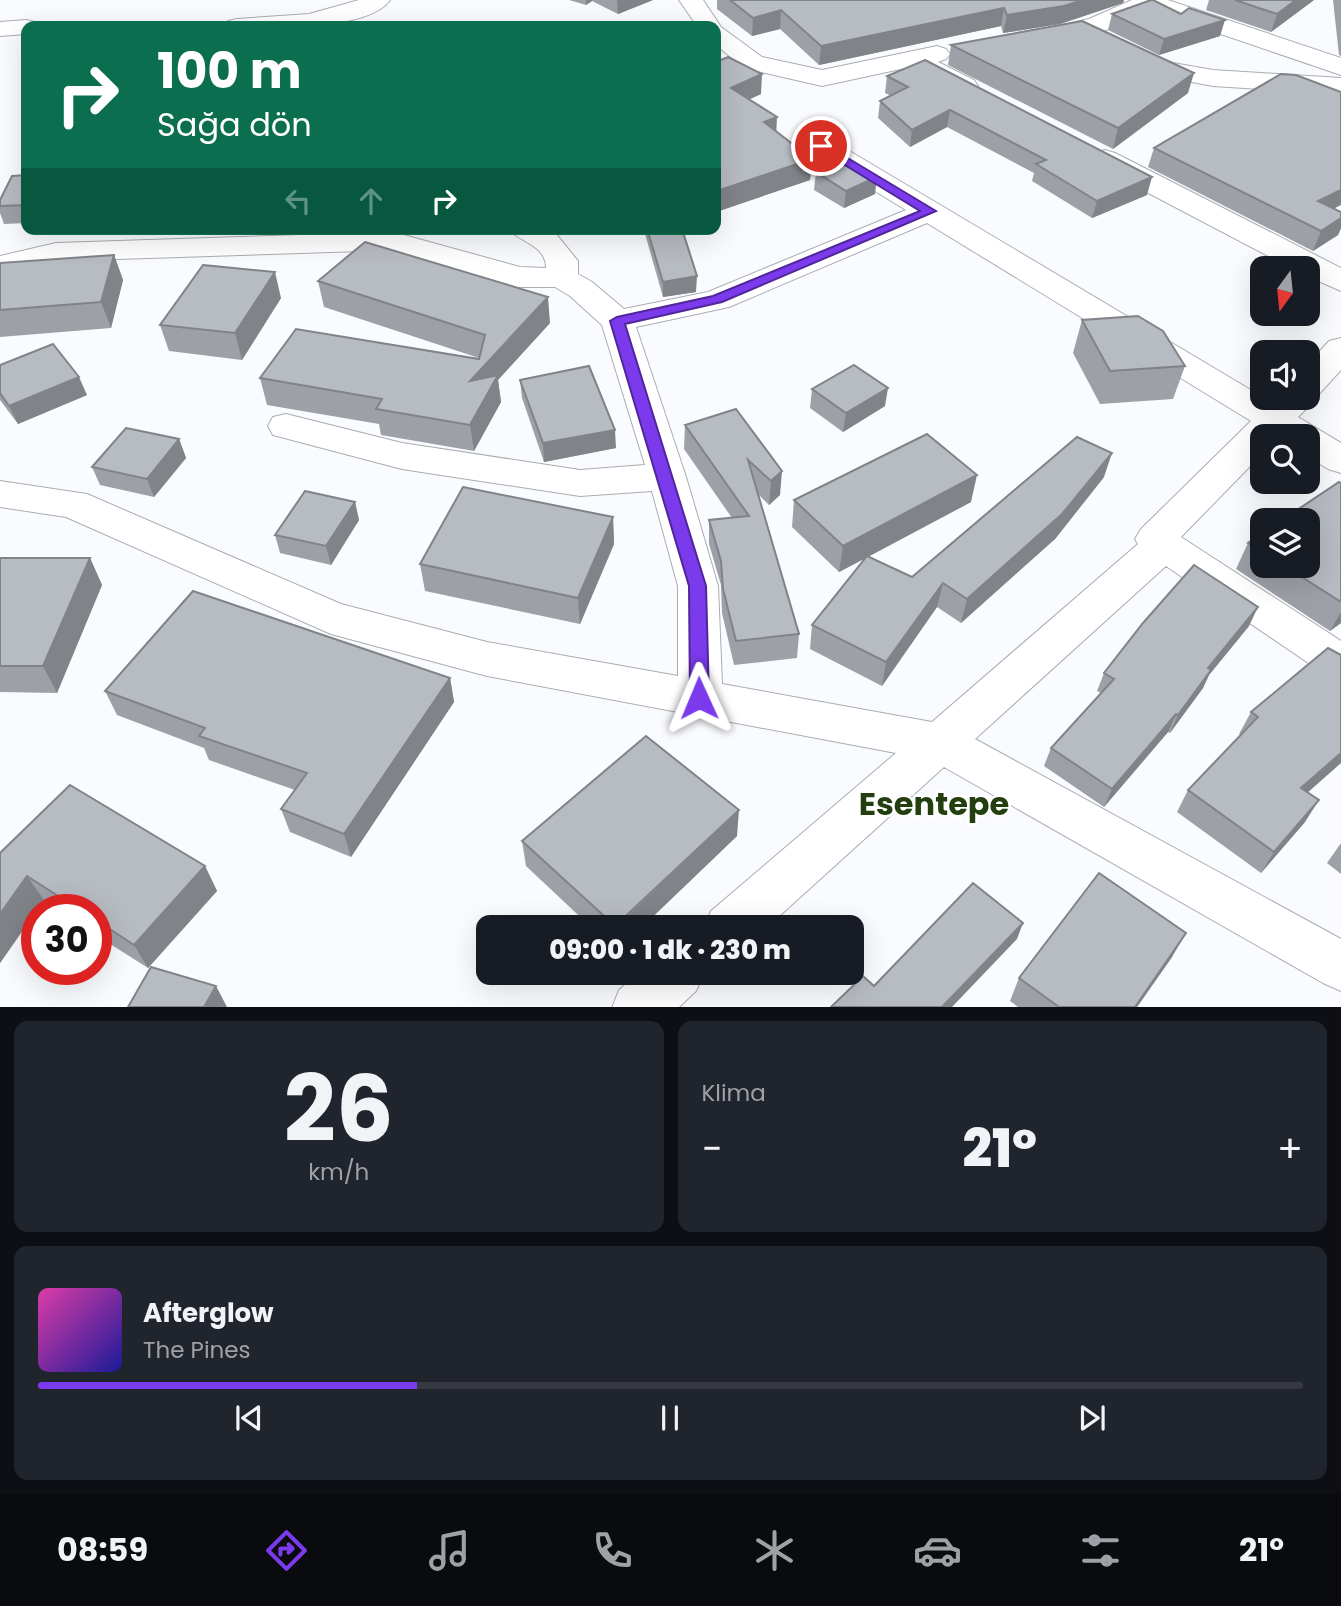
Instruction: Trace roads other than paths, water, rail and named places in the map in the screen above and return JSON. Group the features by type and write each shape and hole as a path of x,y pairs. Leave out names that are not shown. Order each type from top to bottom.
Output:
{"street":[{"path":"307,21 354,13 378,0"},
{"path":"691,0 706,21"},
{"path":"1013,42 1079,29 1132,12 1148,1 1341,67"},
{"path":"0,29 21,27"},
{"path":"1079,29 1163,70 1191,76 1341,86"},
{"path":"721,37 753,63 822,78 911,58 962,50"},
{"path":"911,58 985,96"},
{"path":"821,146 1296,423 1341,460"},
{"path":"1083,147 1341,281"},
{"path":"617,321 717,300 930,211"},
{"path":"539,235 562,261 562,278"},
{"path":"0,265 56,252 393,241 518,277 562,278 581,289 617,321 667,477 698,586 699,698"},
{"path":"1320,372 1341,349"},
{"path":"1155,539 1296,423"},
{"path":"286,426 402,456 580,483 667,477"},
{"path":"1,492 74,504 331,618 487,659 940,742 1341,966"},
{"path":"1155,539 1341,663"},
{"path":"744,915 1160,548 1155,539"},
{"path":"639,1007 664,985"}],"district":[{"name":"Esentepe","path":"934,804"}]}
